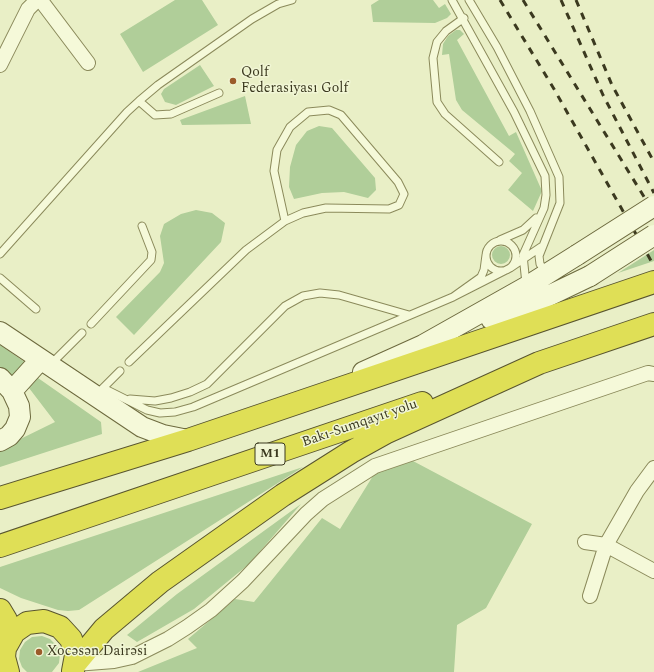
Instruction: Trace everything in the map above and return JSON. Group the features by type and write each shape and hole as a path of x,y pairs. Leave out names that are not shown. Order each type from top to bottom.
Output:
{"highway":[{"path":"0,498 188,440 654,282"},
{"path":"74,668 90,644 116,618 160,582 283,494 351,452 387,432 539,363 654,324"},
{"name":"Bakı-Sumqayıt yolu","path":"0,546 539,363"},
{"path":"0,610 6,620 4,657 8,672"},
{"path":"4,645 14,632 28,623 40,621 52,623 60,627 71,639 74,647 74,668"}],"street":[{"path":"0,65 28,9 38,1 42,2 88,63"},
{"path":"423,345 547,275 654,206"},
{"path":"286,406 423,345 540,300 590,276 654,235"},
{"path":"0,332 45,363 99,392 142,427 162,435 188,440"},
{"path":"0,441 9,436 15,429 20,417 19,406 6,385 45,363"},
{"path":"74,668 132,657 168,640 211,610 243,581 306,514 324,499 375,466 648,373 654,374"},
{"path":"590,596 606,545 637,491 654,468"},
{"path":"585,542 606,545 654,571"}],"lane":[{"path":"0,254 127,112 139,101 158,85 252,19 278,4 292,0"},
{"path":"452,0 464,18 539,160 546,185 544,208 527,245 522,261 526,287"},
{"path":"469,0 497,48 530,111 559,177 560,203 553,224 541,247 539,256 540,264 547,275"},
{"path":"464,18 446,31 437,42 433,58 437,102 445,114 499,162"},
{"path":"139,101 155,114 171,114 219,93"},
{"path":"130,362 246,250 273,228 303,213 326,208 389,209 399,206 404,194 398,182 341,115 329,110 308,112 290,127 277,150 274,171 285,221"},
{"path":"453,297 481,277 484,270 488,248 493,243 523,230 530,225 544,208"},
{"path":"91,324 151,260 152,252 142,226"},
{"path":"486,254 487,261 496,271 510,268 516,257 515,250 512,244 499,240"},
{"path":"126,399 147,410 175,412 187,409 453,297 510,268 541,247"},
{"path":"0,278 36,309"},
{"path":"99,392 126,399 155,400 171,398 190,392 207,384 285,306 303,296 320,293 339,295 409,315"},
{"path":"45,363 82,333"},
{"path":"99,392 120,371"}],"green space":[{"path":"175,0 202,0 218,25 143,72 120,34"},
{"path":"379,0 433,0 439,8 445,4 451,14 447,18 435,23 373,22 371,5"},
{"path":"456,30 460,30 464,34 457,40 509,136 516,132 542,191 533,211 508,190 522,173 509,161 515,154 462,110 456,100 449,54 442,55 443,44 448,36"},
{"path":"200,65 214,86 176,105 165,102 161,94 164,89"},
{"path":"245,96 251,124 182,125 180,120"},
{"path":"319,126 332,128 375,178 376,190 368,198 344,192 322,193 294,199 289,187 290,167 296,145 307,131"},
{"path":"196,210 212,213 225,223 221,242 134,335 116,317 160,272 164,263 160,236 164,224 181,214"},
{"path":"497,246 505,246 510,251 508,262 505,264 497,264 492,259 492,251"},
{"path":"654,250 654,261 618,273"},
{"path":"0,345 29,365 14,381 0,369"},
{"path":"38,378 101,422 102,434 0,467 0,449 55,422 29,388"},
{"path":"413,461 532,524 486,608 457,625 454,672 138,672 197,648 188,639 235,599 254,602 322,518 340,529 376,471"},
{"path":"303,467 79,610 58,610 21,598 0,588 0,567"},
{"path":"301,504 249,564 194,609 137,642 127,635 177,594"},
{"name":"Xocəsən Dairəsi","path":"42,636 50,639 57,646 60,654 59,663 52,672 27,672 22,667 19,659 20,650 25,642 32,637"}],"railway":[{"path":"500,0 554,89 654,266"},
{"path":"523,0 654,213"},
{"path":"561,0 603,95 654,193"},
{"path":"576,0 612,85 654,162"}],"place":[{"name":"Qolf Federasiyası Golf","path":"233,81"},
{"name":"Xocəsən Dairəsi","path":"39,652"}]}
